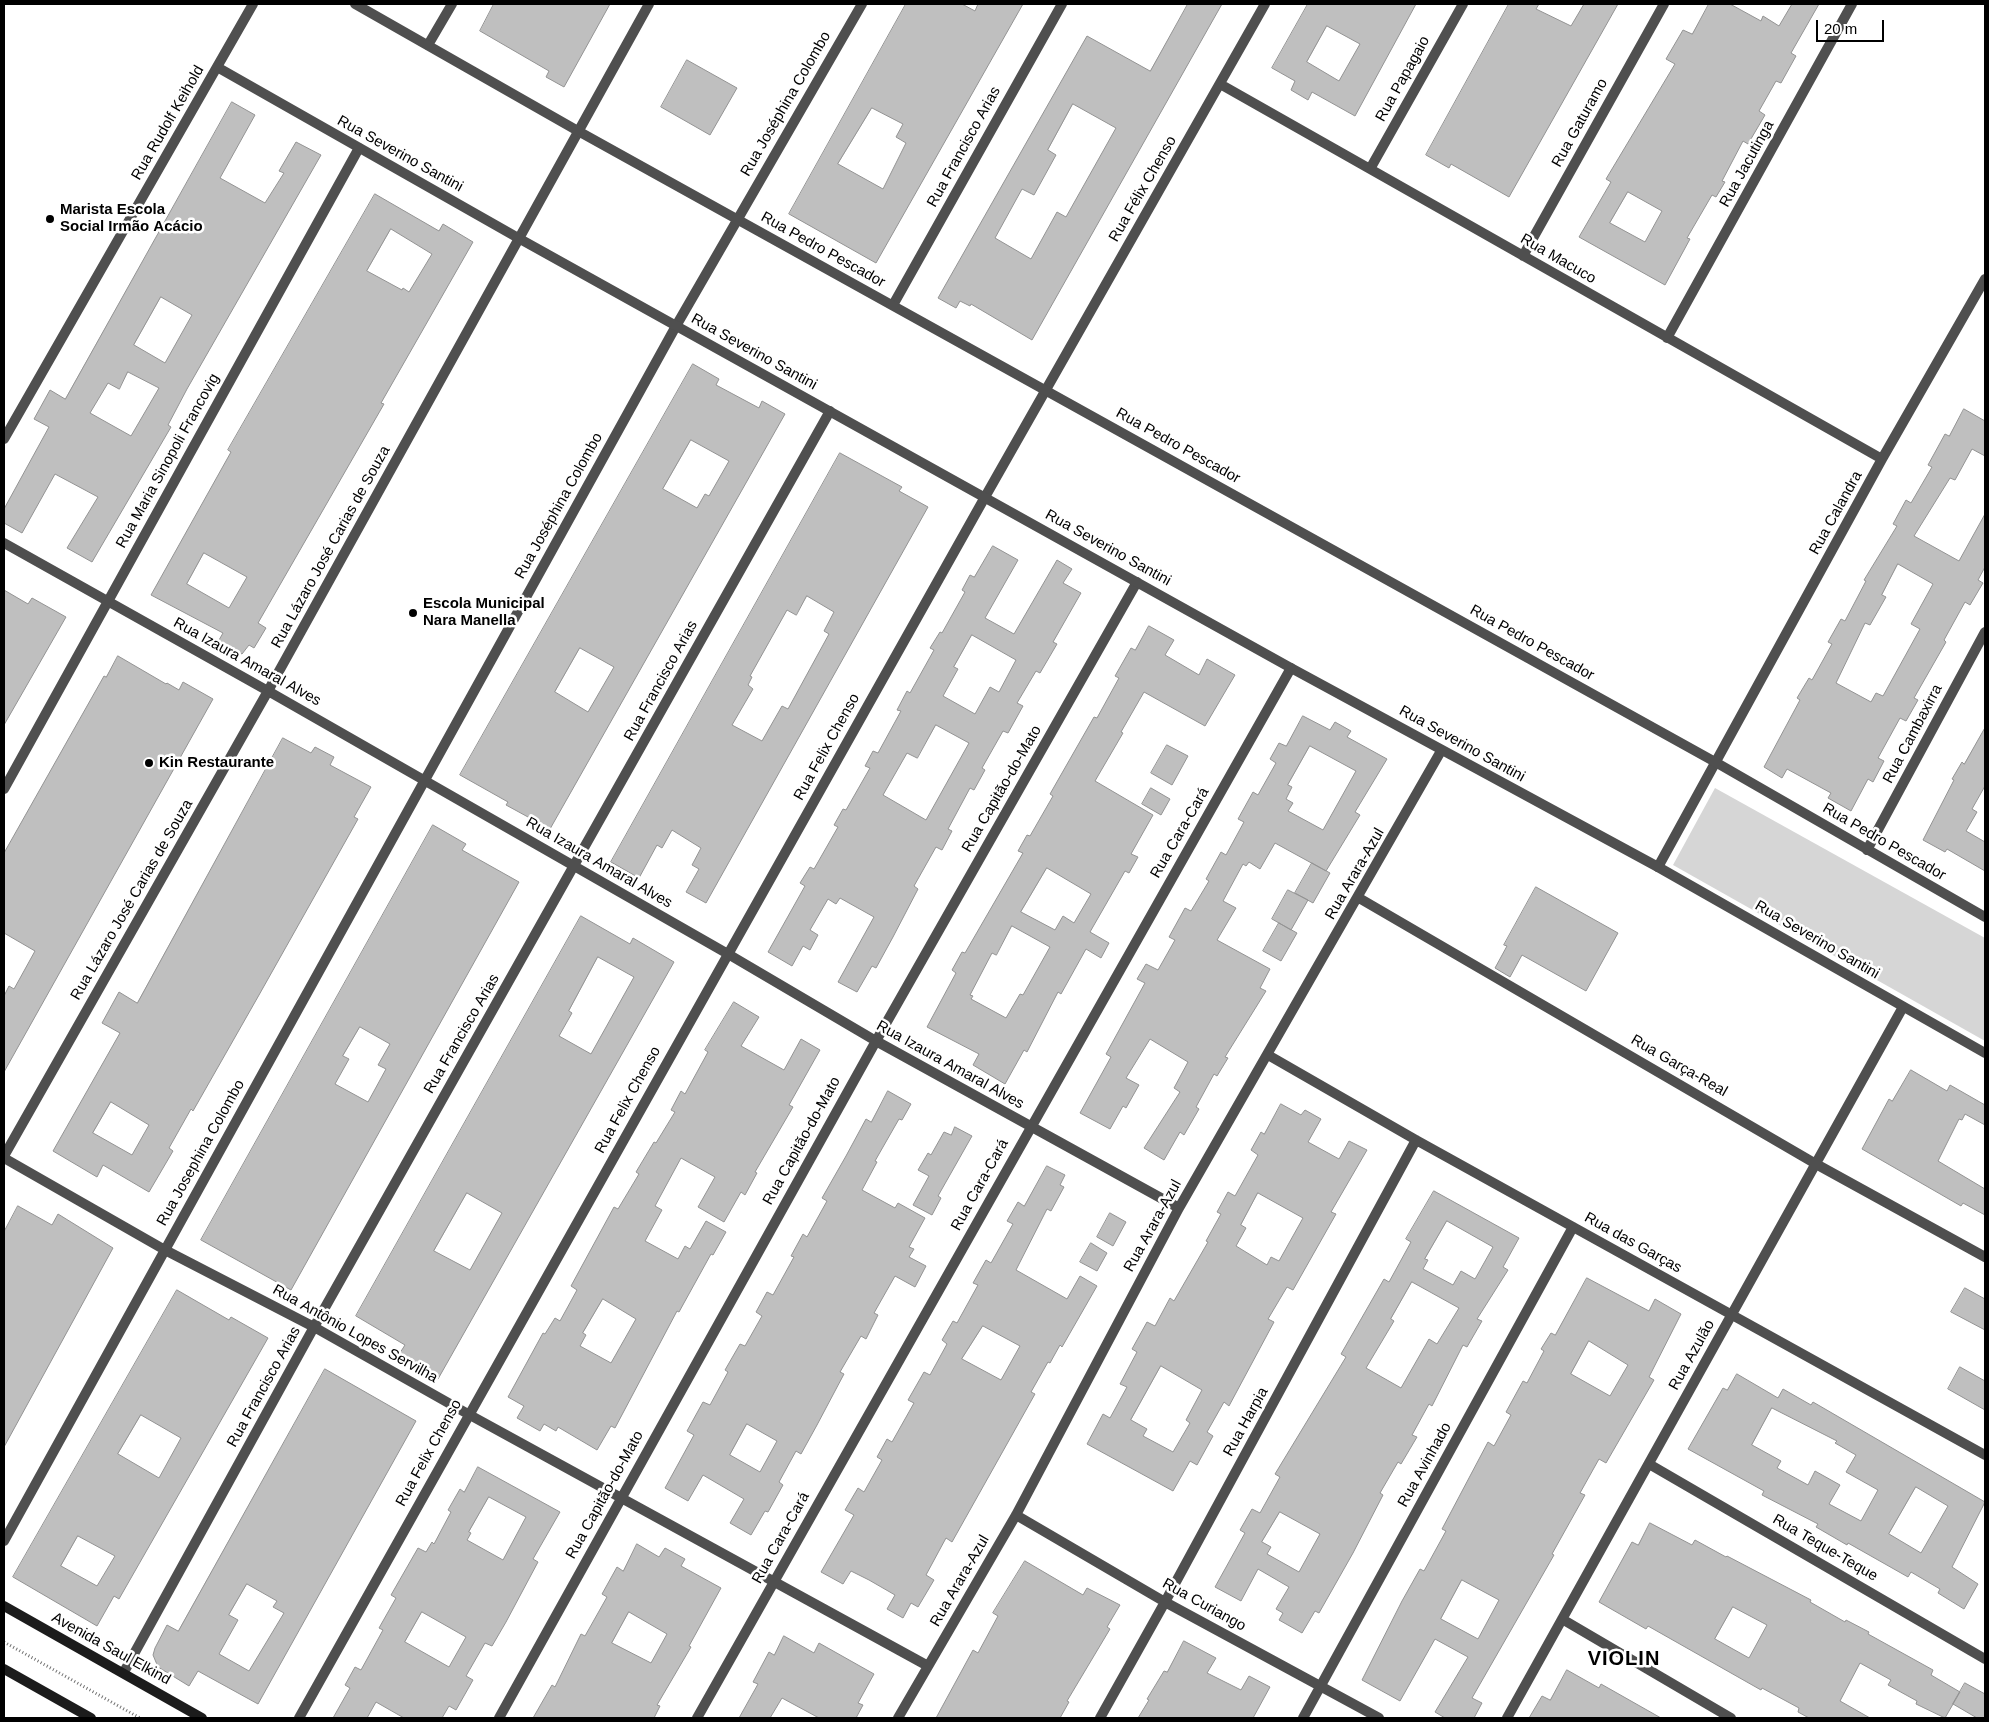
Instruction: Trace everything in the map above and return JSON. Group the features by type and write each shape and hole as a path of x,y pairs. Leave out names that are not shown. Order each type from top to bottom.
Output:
{"main road":[{"name":"Avenida Saul Elkind","path":"4,1606 124,1672 202,1718"},
{"path":"4,1669 91,1718"}],"street":[{"name":"Rua Rudolf Keihold","path":"4,439 254,4"},
{"name":"Rua Pedro Pescador","path":"354,4 736,219 1046,389 1717,763 1985,917"},
{"path":"428,45 452,4"},
{"path":"578,131 649,4"},
{"name":"Rua Joséphina Colombo","path":"424,780 736,219 862,4"},
{"name":"Rua Francisco Arias","path":"893,305 1062,4"},
{"name":"Rua Félix Chenso","path":"985,497 1266,4"},
{"name":"Rua Papagaio","path":"1370,169 1463,4"},
{"name":"Rua Gaturamo","path":"1523,256 1664,4"},
{"name":"Rua Jacutinga","path":"1667,338 1852,4"},
{"name":"Rua Severino Santini","path":"217,68 520,239 1291,668 1658,868 1985,1053"},
{"name":"Rua Macuco","path":"1220,84 1882,459"},
{"name":"Rua Lázaro José Carias de Souza","path":"4,1157 268,691 520,239 578,131"},
{"name":"Rua Maria Sinopoli Francovig","path":"4,789 359,148"},
{"name":"Rua Calandra","path":"1658,868 1882,459 1985,279"},
{"name":"Rua Francisco Arias","path":"124,1672 314,1327 830,411"},
{"name":"Rua Felix Chenso","path":"299,1718 468,1414 985,497"},
{"name":"Rua Izaura Amaral Alves","path":"4,543 268,691 1029,1127 1179,1208"},
{"name":"Rua Capitão-do-Mato","path":"499,1718 876,1040 1137,582"},
{"name":"Rua Cambaxirra","path":"1867,850 1985,632"},
{"name":"Rua Cara-Cará","path":"697,1718 1029,1127 1291,668"},
{"name":"Rua Arara-Azul","path":"898,1718 1016,1515 1179,1208 1359,898 1441,751"},
{"name":"Rua Josephina Colombo","path":"4,1541 424,780"},
{"name":"Rua Garça-Real","path":"1359,898 1816,1164 1985,1257"},
{"name":"Rua Azulão","path":"1507,1718 1903,1007"},
{"name":"Rua das Garças","path":"1268,1055 1416,1140 1985,1455"},
{"name":"Rua Harpia","path":"1100,1718 1166,1602 1416,1140"},
{"name":"Rua Antônio Lopes Servilha","path":"4,1157 165,1250 314,1327 468,1414 621,1496 928,1666"},
{"name":"Rua Avinhado","path":"1303,1718 1573,1227"},
{"name":"Rua Teque-Teque","path":"1649,1464 1985,1659"},
{"name":"Rua Curiango","path":"1016,1515 1166,1602 1379,1718"},
{"path":"1562,1619 1731,1718"}],"path":[{"path":"4,1642 140,1718"}],"shaded area":[{"path":"1715,788 1985,938 1985,1041 1673,865"}],"building":[{"path":"494,4 610,4 564,87 546,77 549,71 480,31"},
{"path":"906,4 962,4 975,11 978,4 1023,4 876,263 789,214","holes":["872,108 903,124 896,137 906,143 883,189 838,164"]},
{"path":"1188,4 1222,4 1032,340 971,304 970,306 960,301 956,308 938,298 1087,36 1150,71","holes":["1073,104 1116,128 1066,217 1057,212 1031,259 995,238 1022,189 1034,195 1056,155 1048,150"]},
{"path":"1308,4 1416,4 1355,116 1312,92 1308,100 1291,90 1295,81 1272,68","holes":["1327,26 1360,44 1339,81 1307,62"]},
{"path":"1509,4 1539,4 1536,9 1571,26 1584,4 1618,4 1509,197 1451,164 1449,168 1426,155"},
{"path":"1709,4 1730,4 1761,21 1763,16 1779,26 1792,4 1819,4 1791,53 1796,56 1781,83 1776,81 1759,111 1765,115 1748,144 1743,141 1722,181 1725,182 1716,197 1712,195 1687,238 1690,239 1665,285 1579,237 1611,182 1606,179 1675,64 1666,59 1683,30 1692,34","holes":["1628,192 1662,211 1645,242 1610,223"]},
{"path":"687,60 737,88 710,135 661,107"},
{"path":"232,102 255,115 220,178 265,203 284,173 279,171 296,142 321,155 187,389 168,425 171,427 92,562 67,548 98,497 55,474 22,533 4,523 4,509 49,427 34,419 50,390 65,399","holes":["161,297 192,315 165,363 134,345","128,372 159,388 131,436 90,413 108,383 119,389"]},
{"path":"375,194 439,231 443,224 473,242 381,403 384,404 258,623 266,628 254,648 249,645 242,654 219,640 223,633 151,595 231,452 228,450","holes":["391,229 432,254 409,292 367,271","204,553 247,577 229,608 187,584"]},
{"path":"693,364 719,379 716,385 759,408 762,401 785,414 550,829 506,805 508,802 460,775","holes":["691,440 729,461 709,496 705,494 697,508 663,489","580,648 614,667 588,712 555,692"]},
{"path":"1964,409 1985,421 1985,456 1972,449 1955,480 1950,478 1914,536 1959,561 1985,514 1985,567 1978,580 1983,583 1970,605 1965,602 1944,640 1946,642 1914,698 1918,700 1906,721 1900,718 1878,758 1884,761 1873,782 1868,779 1851,811 1828,798 1831,793 1787,769 1782,778 1764,767 1800,700 1797,698 1809,678 1812,680 1832,644 1828,642 1841,619 1845,621 1866,581 1864,580 1897,526 1893,524 1906,500 1911,503 1932,467 1928,465 1945,434 1949,436","holes":["1898,564 1933,584 1911,624 1920,629 1883,696 1876,693 1871,702 1836,683 1865,623 1870,625 1886,597 1882,595"]},
{"path":"840,453 902,487 899,491 928,507 706,903 686,892 699,869 692,865 701,848 672,830 662,848 657,845 639,878 611,862","holes":["807,596 834,612 824,631 829,634 788,709 782,706 762,741 732,725 753,689 748,685 752,677 750,676 787,610 796,615"]},
{"path":"993,546 1018,560 985,618 1014,634 1057,560 1072,569 1063,583 1081,593 1053,642 1057,644 1040,673 1036,671 1017,703 1023,706 1008,733 1003,731 982,768 985,770 974,790 970,788 948,829 952,831 942,850 936,847 914,886 918,889 876,968 872,966 857,992 838,982 874,917 840,898 836,904 828,899 810,930 818,935 810,950 803,946 792,966 768,952 805,886 800,883 810,867 814,869 838,827 834,825 843,809 846,810 870,768 865,766 873,751 878,753 901,711 897,710 907,691 910,693 934,650 930,648 940,632 942,633 965,592 962,590 970,575 974,577","holes":["972,635 1016,660 999,692 990,687 975,714 943,696 958,669 954,667","936,725 969,743 926,820 883,795 907,753 917,758"]},
{"path":"4,590 28,604 32,598 66,617 4,725"},
{"path":"1149,626 1174,640 1165,655 1199,675 1207,659 1235,675 1205,726 1144,692 1121,732 1123,733 1095,781 1153,815 1131,854 1138,857 1129,873 1125,871 1090,932 1109,943 1101,958 1086,949 1061,994 1058,992 1027,1052 1024,1050 1005,1084 973,1065 979,1054 927,1027 956,973 952,970 962,952 965,953 1023,853 1018,851 1027,835 1030,836 1053,796 1050,794 1094,717 1097,718 1119,678 1115,676 1131,648 1135,650","holes":["1047,868 1091,894 1074,923 1063,916 1055,930 1021,912","1012,926 1050,947 1023,995 1020,994 1006,1018 971,999 973,996 970,995 992,953 996,955"]},
{"path":"118,656 179,690 183,682 213,699 4,1072 4,996 9,986 14,989 35,951 4,933 4,853 104,676 106,677"},
{"path":"1303,716 1330,730 1335,722 1351,731 1347,737 1387,759 1355,812 1360,815 1326,871 1275,843 1260,869 1249,862 1246,866 1243,864 1223,901 1236,908 1217,940 1270,969 1260,988 1266,991 1225,1057 1228,1058 1217,1076 1214,1074 1196,1107 1199,1109 1184,1135 1180,1132 1164,1160 1144,1148 1180,1092 1174,1088 1188,1062 1150,1039 1126,1078 1139,1085 1126,1108 1123,1106 1110,1129 1080,1113 1111,1057 1106,1054 1145,983 1137,979 1146,964 1158,970 1175,940 1169,937 1185,908 1191,911 1209,881 1206,879 1221,852 1226,855 1244,822 1238,819 1253,792 1258,795 1276,763 1270,759 1279,743 1286,746","holes":["1310,746 1356,771 1323,830 1288,811 1293,803 1286,799 1292,787 1288,785"]},
{"path":"1985,728 1985,786 1972,809 1977,812 1966,831 1985,842 1985,871 1947,849 1945,852 1923,840 1954,780 1952,779 1962,762 1964,764"},
{"path":"283,738 311,753 315,747 334,757 330,765 371,787 354,817 358,819 193,1111 191,1109 169,1148 173,1151 149,1192 103,1165 97,1177 53,1151 120,1033 102,1023 119,992 137,1003","holes":["111,1102 149,1125 132,1155 93,1133"]},
{"path":"1167,745 1188,756 1172,785 1151,773"},
{"path":"1151,788 1170,799 1161,815 1142,804"},
{"path":"433,825 466,844 462,850 519,882 291,1290 201,1240","holes":["360,1027 390,1044 378,1065 386,1069 368,1102 335,1084 349,1059 343,1056"]},
{"path":"1312,863 1330,873 1313,903 1295,893"},
{"path":"1536,887 1618,933 1586,991 1522,955 1510,977 1495,968 1507,946 1504,945"},
{"path":"1288,890 1308,900 1291,930 1272,919"},
{"path":"581,916 630,944 633,938 674,962 438,1379 398,1356 405,1345 356,1316","holes":["598,957 634,977 591,1054 559,1036 572,1013 569,1011","467,1193 502,1213 470,1270 434,1251"]},
{"path":"1279,923 1297,933 1281,961 1263,951"},
{"path":"734,1002 759,1017 741,1046 784,1070 801,1039 820,1050 789,1105 793,1107 755,1172 757,1173 745,1195 741,1192 724,1222 698,1207 715,1177 681,1158 655,1206 662,1210 645,1241 678,1259 685,1246 690,1249 706,1221 726,1232 713,1255 711,1254 679,1312 677,1311 615,1428 611,1426 597,1450 558,1427 556,1431 544,1424 540,1431 517,1418 524,1406 508,1397 543,1333 545,1334 555,1318 560,1321 577,1290 571,1286 614,1207 618,1209 639,1174 636,1172 675,1112 671,1110 681,1091 685,1094 708,1052 705,1050","holes":["603,1299 636,1319 611,1363 580,1346 586,1335 583,1333"]},
{"path":"1911,1070 1947,1091 1950,1085 1985,1105 1985,1125 1965,1114 1962,1120 1959,1119 1938,1161 1985,1189 1985,1215 1963,1203 1961,1206 1862,1149 1889,1099 1892,1101"},
{"path":"888,1091 911,1104 902,1120 899,1119 875,1161 877,1162 862,1190 895,1208 898,1203 925,1218 909,1247 914,1249 909,1257 926,1266 915,1287 895,1276 874,1313 878,1315 866,1339 861,1336 840,1372 844,1374 801,1454 796,1451 779,1482 783,1485 768,1512 765,1511 751,1535 730,1523 744,1499 703,1475 688,1501 665,1488 694,1435 687,1431 703,1402 710,1405 728,1372 725,1370 740,1344 745,1346 762,1316 756,1312 767,1292 773,1295 794,1257 791,1256 803,1234 807,1237 827,1201 822,1198 866,1119 871,1122","holes":["747,1424 777,1441 760,1472 730,1455"]},
{"path":"1281,1104 1301,1115 1305,1110 1321,1119 1308,1142 1339,1159 1349,1141 1367,1150 1331,1212 1336,1214 1293,1290 1287,1287 1268,1319 1274,1322 1229,1406 1224,1402 1207,1432 1213,1436 1197,1465 1190,1461 1173,1491 1087,1444 1103,1414 1110,1418 1127,1387 1120,1384 1137,1352 1132,1349 1147,1322 1155,1326 1170,1298 1174,1301 1208,1242 1206,1241 1221,1214 1217,1212 1228,1192 1235,1196 1258,1155 1251,1150 1261,1132 1264,1134","holes":["1258,1193 1303,1218 1279,1261 1271,1257 1267,1265 1236,1246 1246,1228 1241,1225","1161,1366 1202,1390 1186,1420 1190,1423 1173,1452 1143,1436 1147,1429 1131,1420"]},
{"path":"955,1127 972,1136 938,1196 941,1198 932,1215 913,1205 929,1176 918,1170 928,1153 931,1155 944,1132 951,1135"},
{"path":"1047,1166 1065,1175 1060,1185 1064,1187 1051,1211 1047,1209 1016,1270 1067,1299 1080,1276 1097,1286 1062,1347 1060,1345 1050,1363 1048,1362 1031,1392 1035,1394 952,1542 946,1538 926,1575 934,1580 918,1607 911,1603 903,1618 887,1609 895,1595 869,1580 851,1571 843,1584 821,1572 854,1515 845,1510 858,1488 864,1492 882,1460 877,1457 887,1439 892,1442 914,1403 908,1400 924,1372 930,1375 947,1344 942,1340 953,1321 957,1323 978,1285 973,1283 986,1260 991,1263 1013,1224 1007,1221 1018,1202 1024,1206","holes":["983,1326 1020,1346 1001,1380 962,1359"]},
{"path":"1434,1191 1519,1238 1503,1267 1508,1270 1477,1319 1482,1321 1467,1347 1463,1345 1432,1406 1429,1404 1412,1435 1417,1437 1401,1464 1398,1462 1380,1493 1383,1495 1319,1613 1315,1611 1302,1633 1279,1620 1283,1613 1276,1609 1289,1587 1258,1569 1241,1601 1215,1587 1245,1533 1240,1530 1252,1509 1260,1513 1280,1477 1275,1474 1346,1357 1341,1354 1384,1279 1389,1282 1411,1242 1406,1239","holes":["1447,1221 1493,1247 1475,1279 1461,1271 1453,1285 1423,1269 1428,1260 1425,1259","1412,1282 1459,1308 1437,1344 1429,1339 1401,1388 1366,1368 1394,1321 1391,1319","1280,1512 1320,1534 1299,1572 1267,1554 1271,1547 1262,1542"]},
{"path":"18,1206 52,1225 58,1214 113,1248 4,1447 4,1232"},
{"path":"1110,1213 1126,1222 1113,1246 1097,1237"},
{"path":"1091,1243 1107,1253 1097,1271 1080,1262"},
{"path":"1587,1278 1649,1311 1655,1299 1681,1314 1649,1377 1654,1380 1606,1463 1599,1459 1580,1493 1585,1495 1552,1554 1554,1555 1472,1698 1482,1703 1474,1718 1445,1718 1435,1712 1468,1657 1435,1639 1400,1701 1362,1680 1420,1569 1424,1571 1446,1531 1442,1529 1488,1442 1494,1446 1511,1415 1506,1412 1523,1381 1527,1383 1544,1351 1541,1349 1551,1333 1555,1335","holes":["1589,1341 1628,1365 1610,1396 1571,1374","1462,1580 1499,1600 1478,1639 1441,1619"]},
{"path":"1965,1288 1985,1299 1985,1330 1951,1312"},
{"path":"177,1290 229,1320 231,1317 268,1338 119,1599 114,1596 97,1626 13,1577","holes":["141,1415 181,1438 159,1478 118,1454","78,1536 115,1556 97,1586 61,1566"]},
{"path":"1960,1367 1985,1381 1985,1410 1948,1389"},
{"path":"325,1369 416,1421 258,1704 198,1671 189,1686 158,1667 153,1655 167,1625 178,1631","holes":["247,1584 277,1601 273,1607 284,1613 249,1671 219,1654 238,1620 229,1615"]},
{"path":"1737,1374 1778,1398 1783,1389 1811,1405 1813,1402 1985,1502 1952,1567 1978,1584 1964,1609 1938,1593 1940,1589 1911,1572 1908,1577 1848,1543 1847,1545 1816,1527 1818,1524 1762,1495 1764,1491 1688,1449 1723,1388 1727,1390","holes":["1772,1408 1837,1441 1835,1443 1856,1455 1846,1472 1878,1490 1861,1521 1829,1504 1840,1485 1815,1471 1808,1485 1777,1468 1781,1461 1752,1445","1916,1487 1948,1506 1921,1553 1889,1534"]},
{"path":"478,1467 560,1512 533,1559 538,1562 506,1622 492,1646 485,1643 466,1676 473,1680 456,1710 449,1706 442,1718 404,1718 376,1702 367,1718 333,1718 350,1688 345,1685 355,1667 361,1670 383,1630 379,1628 396,1598 391,1595 418,1548 426,1552 432,1542 434,1544 451,1512 448,1510 460,1489 464,1492","holes":["489,1497 526,1517 503,1560 467,1540 471,1533 469,1532","422,1612 466,1637 449,1667 405,1642"]},
{"path":"1650,1523 1692,1545 1695,1540 1811,1600 1810,1602 1845,1622 1846,1620 1869,1632 1868,1634 1933,1670 1931,1675 1960,1692 1945,1718 1916,1704 1917,1701 1888,1685 1891,1680 1860,1663 1840,1701 1870,1718 1809,1718 1798,1712 1799,1708 1762,1688 1761,1690 1648,1626 1646,1629 1599,1602 1632,1542 1638,1545","holes":["1733,1607 1767,1625 1749,1658 1715,1639"]},
{"path":"637,1544 659,1557 665,1548 685,1559 681,1566 721,1588 689,1646 691,1647 657,1705 660,1706 654,1718 533,1718 552,1685 555,1687 581,1634 585,1636 607,1597 602,1594 617,1567 623,1571","holes":["629,1612 667,1634 651,1663 612,1643"]},
{"path":"1025,1561 1083,1595 1087,1588 1120,1605 1107,1627 1110,1629 1067,1701 1069,1702 1060,1718 936,1718 973,1650 978,1653 998,1616 993,1613"},
{"path":"784,1636 814,1653 819,1643 874,1674 858,1703 863,1705 856,1718 819,1718 782,1698 770,1718 739,1718 758,1684 753,1682 769,1652 774,1655"},
{"path":"1184,1641 1216,1658 1207,1673 1241,1690 1249,1676 1270,1687 1253,1718 1138,1718 1149,1700 1147,1699 1164,1671 1167,1672"},
{"path":"1567,1670 1599,1688 1601,1684 1661,1718 1529,1718 1542,1696 1550,1700"},
{"path":"1965,1683 1985,1694 1985,1718 1977,1718 1953,1704"}],"place":[{"name":"Marista Escola Social Irmão Acácio","path":"50,219"},
{"name":"Escola Municipal Nara Manella","path":"413,613"},
{"name":"Kin Restaurante","path":"149,763"}],"district":[{"name":"VIOLIN","path":"1624,1659"}]}
